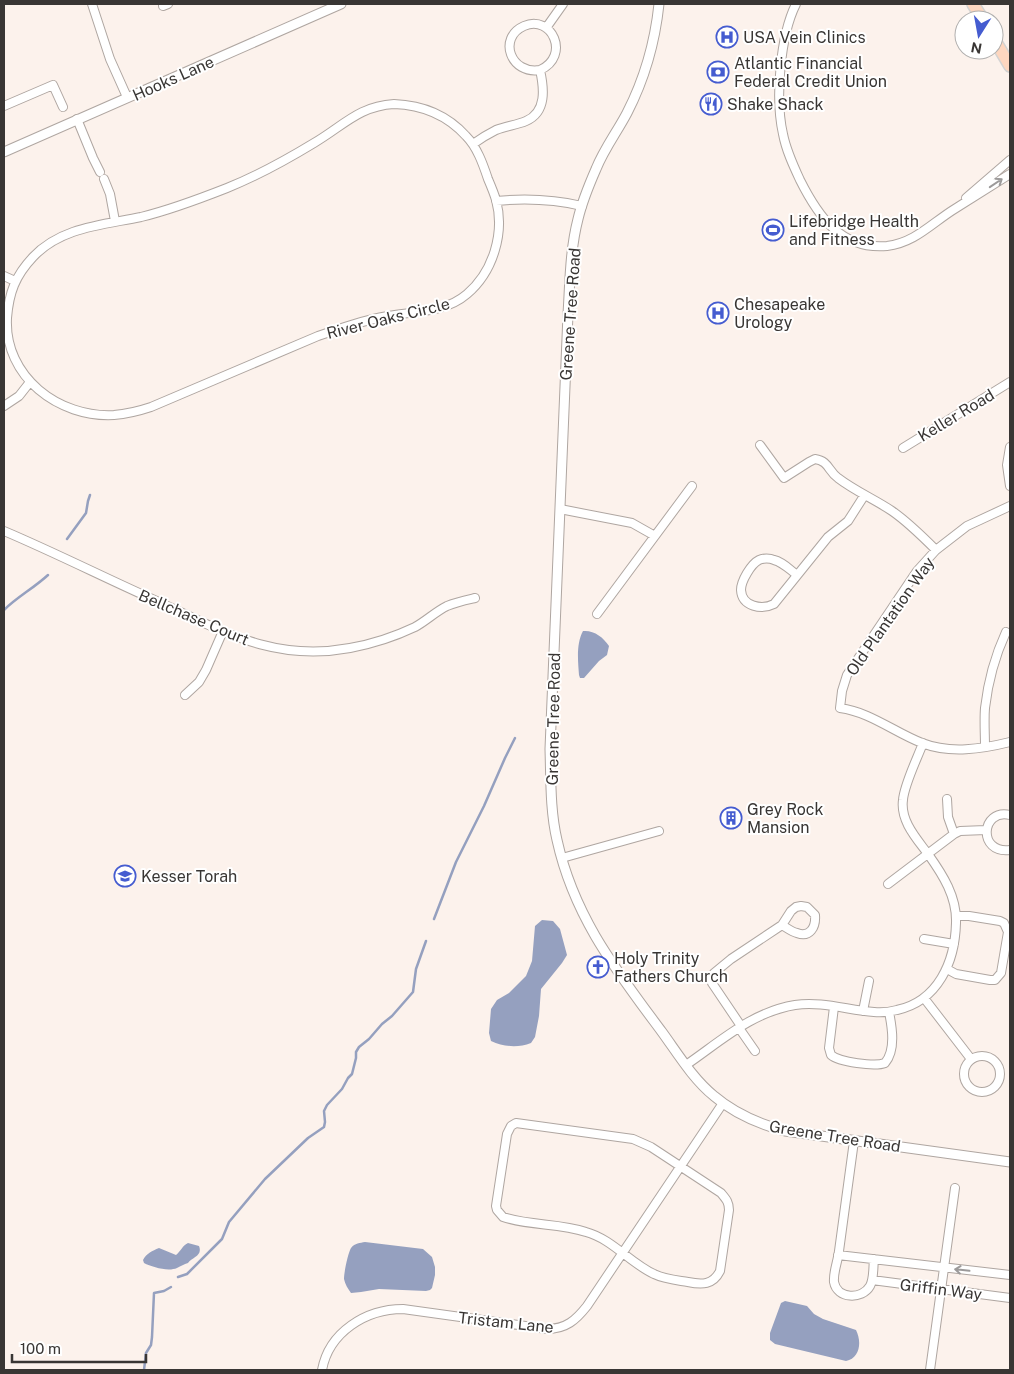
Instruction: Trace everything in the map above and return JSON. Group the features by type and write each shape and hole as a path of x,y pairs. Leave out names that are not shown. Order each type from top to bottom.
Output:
{"street":[{"path":"92,4 110,59 127,98"},
{"path":"163,4 164,6 168,4"},
{"name":"Hooks Lane","path":"4,152 341,4"},
{"path":"546,28 563,4"},
{"name":"Greene Tree Road","path":"659,4 656,30 642,82 597,166 582,206 575,237 570,283 550,758 553,816 562,858 579,906 617,971 686,1065 706,1088 723,1103 746,1117 785,1131 1010,1162"},
{"path":"796,4 787,35 781,67 779,100 782,134 807,193 822,218 838,232 867,245 887,246 896,244 913,238 1010,174"},
{"path":"538,25 546,28 555,39 556,50 554,59 540,70 526,70 519,66 511,54 510,44 514,34 524,26 538,25"},
{"path":"473,144 498,130 527,120 537,113 543,101 544,92 540,70"},
{"path":"4,106 53,85 63,107"},
{"name":"River Oaks Circle","path":"383,105 416,106 432,112 454,126 473,144 496,201 498,234 489,267 484,276 468,294 448,306 387,316 318,336 151,407 123,414 96,414 61,405 49,398 30,382 18,365 10,344 8,306 15,281 33,256 50,242 64,234 167,209 256,176 317,142 357,114 383,105"},
{"path":"77,119 110,194 115,221"},
{"path":"952,211 1010,160"},
{"path":"496,201 545,199 582,206"},
{"path":"4,276 15,281"},
{"path":"4,406 19,396 30,382"},
{"name":"Keller Road","path":"903,448 1010,382"},
{"path":"760,444 784,478 815,459 825,462 835,476 864,496 890,510 909,524 936,550"},
{"path":"1010,447 1008,465 1010,486"},
{"path":"597,614 692,486"},
{"path":"797,575 775,560 764,558 758,560 742,584 743,598 747,603 760,608 774,604 828,537 848,521 864,496"},
{"name":"Old Plantation Way","path":"923,743 862,713 840,708 842,691 848,675 917,571 936,550 967,526 1010,506"},
{"path":"560,509 632,523 655,536"},
{"name":"Bellchase Court","path":"4,531 240,639 285,650 308,652 332,651 368,644 399,634 416,626 459,601 476,598"},
{"path":"185,695 199,682 223,631"},
{"path":"985,747 985,709 997,654 1006,632"},
{"path":"686,1065 740,1027 766,1013 807,1004 873,1012 889,1012 910,1006 924,998 947,969 954,944 956,916 950,890 938,868 908,825 902,802 905,790 923,743 963,750 1010,742"},
{"path":"947,799 948,817 954,834"},
{"path":"1010,815 996,816 991,820 986,830 986,837 993,847 999,850 1010,850"},
{"path":"888,884 954,834 960,831 986,830"},
{"path":"562,858 659,831"},
{"path":"755,1051 712,983 711,978 714,973 732,959 782,925 796,907 806,907 815,915 815,925 810,933 794,933 782,925"},
{"path":"947,969 956,974 995,980 1001,973 1008,932 1004,923 1000,920 956,916"},
{"path":"924,939 954,944"},
{"path":"863,1011 869,981"},
{"path":"924,998 971,1059"},
{"path":"834,1007 829,1048 831,1056 836,1059 876,1065 885,1063 889,1056 892,1036 889,1012"},
{"path":"978,1056 987,1056 996,1061 1000,1070 998,1083 991,1090 982,1093 974,1091 967,1086 963,1072 971,1059 978,1056"},
{"name":"Tristam Lane","path":"322,1370 323,1362 329,1349 346,1329 370,1315 391,1309 413,1310 548,1329 556,1329 571,1323 587,1306 723,1103"},
{"path":"516,1123 633,1138 681,1166 721,1193 729,1205 720,1271 712,1281 700,1285 662,1278 653,1274 605,1241 587,1232 509,1219 499,1214 496,1206 508,1129 516,1123"},
{"path":"854,1140 834,1276 834,1283 837,1288 849,1296 861,1294 870,1286 874,1260"},
{"path":"930,1370 955,1188"},
{"name":"Griffin Way","path":"838,1255 1010,1276"},
{"name":"Griffin Way","path":"872,1280 1010,1298"}],"water":[{"path":"583,631 598,635 609,646 607,655 584,678 580,678 578,653 579,641"},
{"path":"542,920 553,921 560,929 567,955 541,989 539,1016 535,1037 531,1043 506,1046 496,1043 491,1041 489,1033 491,1009 497,1000 509,993 526,976 532,961 535,926"},
{"path":"365,1242 423,1249 432,1257 435,1267 432,1288 426,1291 379,1289 351,1293 344,1279 347,1258 353,1246"},
{"path":"188,1243 199,1246 200,1252 188,1263 177,1268 165,1269 144,1263 143,1260 154,1250 159,1248 176,1255"},
{"path":"785,1301 807,1306 814,1314 823,1319 856,1330 859,1339 859,1349 854,1357 846,1361 775,1344 770,1340 770,1333 781,1303"}],"waterway":[{"path":"67,539 86,513 90,495"},
{"path":"4,610 48,575"},
{"path":"434,919 456,862 515,738"},
{"path":"178,1277 187,1274 222,1239 229,1222 265,1179 308,1138 324,1127 324,1111 352,1074 356,1052 359,1047 392,1016 413,992 416,969 426,941"},
{"path":"144,1370 146,1353 151,1345 154,1293 171,1287"}],"place":[{"name":"USA Vein Clinics","path":"727,37"},
{"name":"Atlantic Financial Federal Credit Union","path":"718,72"},
{"name":"Shake Shack","path":"711,104"},
{"name":"Lifebridge Health and Fitness","path":"773,230"},
{"name":"Chesapeake Urology","path":"718,313"},
{"name":"Grey Rock Mansion","path":"731,818"},
{"name":"Kesser Torah","path":"125,876"},
{"name":"Holy Trinity Fathers Church","path":"598,967"}]}
